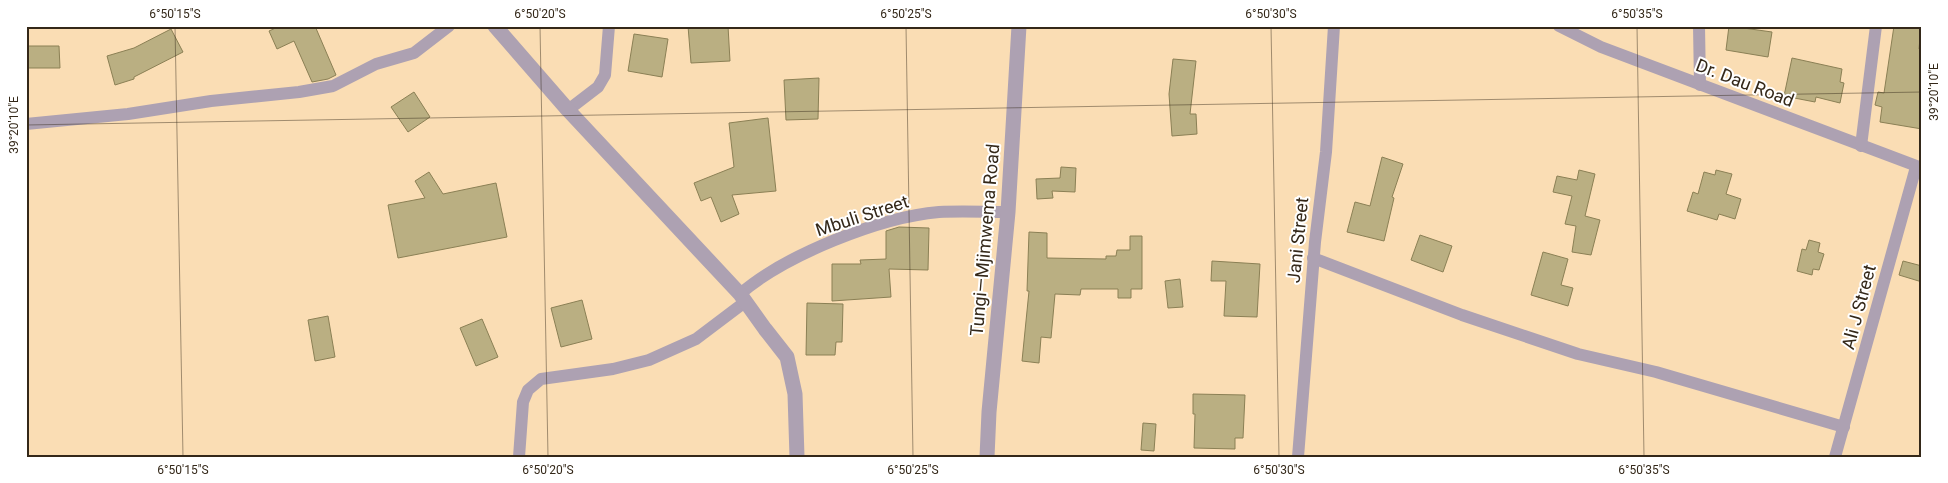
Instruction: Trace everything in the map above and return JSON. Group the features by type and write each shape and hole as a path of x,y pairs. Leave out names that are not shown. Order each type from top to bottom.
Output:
{"street":[{"path":"26,124 128,114 211,101 299,92 333,86 376,64 414,52 449,26"},
{"path":"495,26 568,110 743,298 788,356 795,394 798,457"},
{"path":"568,110 598,87 605,75 609,26"},
{"name":"Tungi—Mjimwema Road","path":"987,457 989,412 1008,212 1019,26"},
{"name":"Jani Street","path":"1298,457 1314,258 1326,152 1334,26"},
{"name":"Dr. Dau Road","path":"1559,26 1601,47 1919,167"},
{"path":"1699,26 1700,85"},
{"path":"1861,146 1876,26"},
{"name":"Ali J Street","path":"1835,457 1919,167"},
{"name":"Mbuli Street","path":"519,457 522,402 528,390 541,379 613,369 649,360 696,339 743,298 755,281 793,259 836,240 897,220 938,212 1008,212"},
{"path":"1314,258 1462,315 1578,354 1656,372 1844,428"}],"building":[{"path":"280,26 315,26 336,75 328,79 312,82 294,41 277,49 269,31"},
{"path":"688,26 728,26 730,61 691,63"},
{"path":"1729,26 1772,32 1768,57 1726,50"},
{"path":"1894,26 1921,26 1919,49 1922,49 1922,129 1880,122 1882,107 1875,105 1878,92 1884,93"},
{"path":"171,29 183,52 134,77 134,79 115,85 107,56 134,48"},
{"path":"634,34 668,39 662,77 628,71"},
{"path":"27,46 59,46 60,68 27,68"},
{"path":"1792,58 1842,69 1840,82 1844,83 1840,103 1816,97 1815,102 1784,96"},
{"path":"1173,59 1196,61 1190,114 1196,114 1197,134 1172,136 1169,94"},
{"path":"819,78 818,119 786,120 784,80"},
{"path":"414,92 430,117 408,132 391,107"},
{"path":"768,118 776,191 732,195 739,214 721,222 711,197 701,201 694,183 734,167 729,123"},
{"path":"1382,157 1403,164 1392,197 1394,198 1384,241 1347,232 1355,202 1370,206"},
{"path":"1061,167 1076,168 1075,192 1052,191 1053,198 1037,199 1036,179 1060,178"},
{"path":"1579,170 1595,174 1585,216 1600,220 1591,255 1572,252 1576,226 1565,224 1572,196 1553,192 1557,176 1577,180"},
{"path":"1716,170 1732,174 1726,194 1741,199 1735,219 1719,214 1717,220 1687,211 1693,192 1698,194 1704,172 1715,175"},
{"path":"429,172 443,194 496,183 507,237 398,258 388,205 425,198 415,181"},
{"path":"899,227 929,228 928,270 889,269 891,297 832,301 832,264 861,264 860,260 886,259 886,231"},
{"path":"1029,232 1047,233 1047,258 1106,259 1106,256 1116,256 1117,250 1130,250 1130,236 1142,236 1142,289 1131,289 1131,298 1118,298 1118,289 1081,289 1080,295 1055,294 1051,338 1041,337 1039,363 1022,361 1029,291 1027,291"},
{"path":"1420,235 1452,246 1443,272 1411,260"},
{"path":"1809,240 1820,243 1818,252 1824,254 1819,270 1813,269 1812,275 1797,271 1802,249 1806,250"},
{"path":"1543,252 1568,259 1561,285 1573,288 1568,306 1531,295"},
{"path":"1212,261 1260,264 1257,317 1224,316 1226,281 1211,281"},
{"path":"1903,261 1922,266 1922,282 1899,275"},
{"path":"1180,279 1183,307 1168,308 1165,281"},
{"path":"582,300 592,339 561,347 551,308"},
{"path":"807,303 843,304 842,342 836,342 835,355 806,355"},
{"path":"328,316 335,357 315,361 308,320"},
{"path":"482,319 498,357 476,366 460,328"},
{"path":"1193,394 1245,395 1243,438 1235,438 1235,449 1194,448 1195,414 1193,414"},
{"path":"1143,423 1156,424 1154,451 1141,450"}]}
